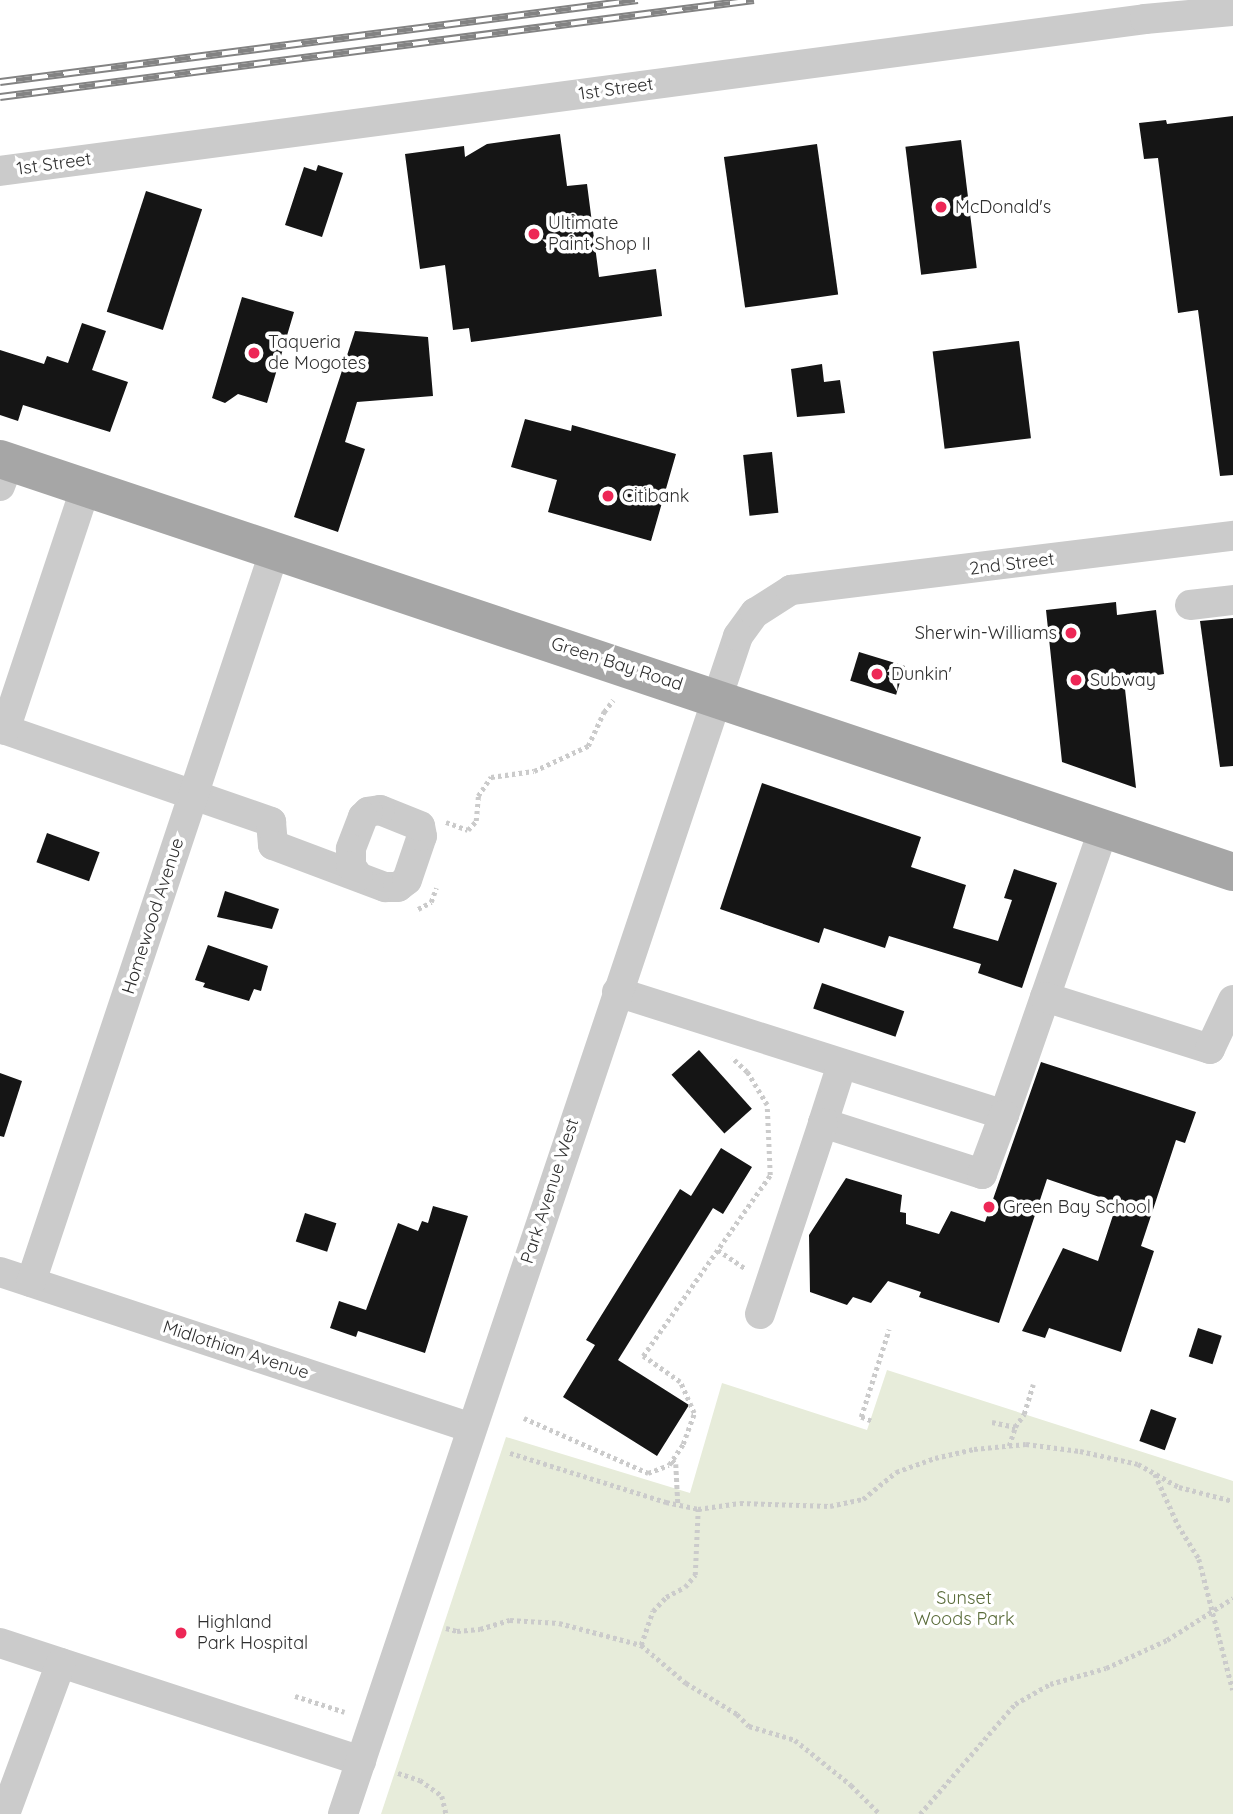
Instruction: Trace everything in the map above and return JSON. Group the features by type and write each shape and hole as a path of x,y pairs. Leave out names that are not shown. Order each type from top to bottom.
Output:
{"main road":[{"name":"Green Bay Road","path":"3,469 86,487 1233,872"}],"street":[{"name":"1st Street","path":"0,171 1120,22 1233,11"},
{"path":"86,487 2,729 194,793 271,822 273,845 358,876"},
{"name":"2nd Street","path":"791,590 1233,536"},
{"name":"Homewood Avenue","path":"31,1282 275,551"},
{"name":"Park Avenue West","path":"343,1814 715,697 738,636 755,613 791,590"},
{"path":"1190,605 1233,600"},
{"path":"823,1123 982,1174 1104,828"},
{"path":"617,992 1004,1115"},
{"path":"1045,997 1210,1049 1233,1000"},
{"path":"760,1314 842,1063"},
{"name":"Midlothian Avenue","path":"0,1272 471,1428"},
{"path":"0,1643 361,1761"},
{"path":"5,1814 13,1760 61,1663"}],"path":[{"path":"438,831 441,821 468,830 476,821 478,796 491,777 534,771 589,746 604,712 613,699"},
{"path":"411,907 419,909 431,902 440,876"},
{"path":"524,1418 648,1473 657,1472 672,1460 683,1444 694,1413 680,1381 643,1356 770,1175 767,1105 747,1072 729,1056"},
{"path":"871,1421 861,1417 889,1329"},
{"path":"1009,1446 1015,1427 1024,1414 1032,1384"},
{"path":"992,1422 1015,1427"},
{"path":"510,1452 698,1509 740,1503 830,1506 863,1500 896,1472 935,1458 1026,1444 1080,1451 1138,1464 1179,1487 1233,1501"},
{"path":"672,1460 676,1464 678,1504"},
{"path":"1154,1473 1178,1525 1199,1559 1233,1690"},
{"path":"641,1646 653,1611 666,1597 685,1587 695,1576 698,1509"},
{"path":"920,1814 1014,1704 1050,1684 1106,1668 1155,1645 1233,1598"},
{"path":"446,1628 457,1631 481,1629 510,1620 559,1623 641,1646 686,1683 737,1714 749,1726 795,1740 852,1785 880,1814"},
{"path":"295,1696 345,1712"},
{"path":"398,1773 420,1780 442,1796 446,1814"}],"green space":[{"name":"Sunset Woods Park","path":"887,1370 1233,1481 1233,1814 381,1814 506,1437 690,1493 722,1383 867,1430"}],"building":[{"path":"1233,116 1233,475 1220,476 1198,310 1178,313 1158,158 1144,159 1139,123 1166,120 1167,124"},
{"name":"Ultimate Paint Shop II","path":"560,134 567,186 587,184 599,277 656,269 662,316 471,342 469,328 453,330 445,265 420,269 405,154 464,146 465,157 487,144"},
{"name":"McDonald's","path":"961,140 977,268 921,275 905,147"},
{"path":"817,144 838,295 745,308 724,157"},
{"path":"318,165 343,173 322,237 285,225 304,167 316,171"},
{"path":"146,191 202,209 163,330 107,312"},
{"name":"Taqueria de Mogotes","path":"242,297 294,312 267,403 238,394 225,403 212,398"},
{"path":"82,323 106,331 92,370 128,382 110,432 23,405 18,421 0,415 0,350 44,364 47,356 68,363"},
{"path":"355,331 428,337 433,396 357,402 345,442 365,449 338,532 294,517"},
{"path":"1019,341 1031,438 945,449 933,352"},
{"path":"822,364 824,382 840,380 845,413 797,417 791,369"},
{"name":"Citibank","path":"525,419 571,431 572,425 676,454 651,541 548,512 557,480 511,467"},
{"path":"772,452 778,513 750,516 743,455"},
{"path":"1116,602 1117,615 1156,610 1164,674 1124,680 1136,788 1062,762 1046,610"},
{"path":"1233,618 1233,766 1220,767 1200,621"},
{"name":"Dunkin'","path":"859,652 905,666 896,695 850,681"},
{"path":"762,783 921,837 911,867 966,885 953,928 998,941 1012,900 1004,898 1014,869 1057,883 1022,988 978,973 981,964 889,936 885,948 824,928 819,943 720,909"},
{"path":"47,833 100,852 89,881 36,862"},
{"path":"225,891 279,909 272,929 217,917"},
{"path":"208,945 268,966 261,991 254,989 249,1001 203,987 205,983 195,980"},
{"path":"822,983 904,1011 895,1037 813,1009"},
{"path":"699,1050 752,1109 724,1133 672,1075"},
{"name":"Green Bay School","path":"1041,1062 1196,1112 1185,1143 1176,1140 1141,1246 1154,1251 1121,1352 1049,1328 1045,1338 1022,1331 1063,1248 1098,1261 1117,1203 1047,1179 999,1323 919,1297 921,1292 888,1281 871,1303 853,1297 847,1305 810,1292 809,1235 846,1178 902,1195 900,1212 906,1213 906,1224 939,1234 951,1211 985,1222"},
{"path":"0,1073 22,1081 4,1137 0,1136"},
{"path":"721,1148 752,1167 723,1214 713,1208 618,1360 689,1405 657,1456 563,1397 595,1345 586,1340 680,1189 691,1196"},
{"path":"433,1206 468,1216 425,1353 358,1331 356,1337 330,1328 339,1301 366,1310 398,1223 418,1231 422,1221 428,1223"},
{"path":"305,1213 336,1223 327,1252 296,1242"},
{"path":"1198,1328 1222,1336 1213,1364 1189,1357"},
{"path":"1151,1409 1176,1418 1165,1450 1139,1441"}],"railway":[{"path":"0,82 638,0"},
{"path":"0,97 754,0"}],"place":[{"name":"McDonald's","path":"941,207"},
{"name":"Ultimate Paint Shop II","path":"534,234"},
{"name":"Taqueria de Mogotes","path":"254,353"},
{"name":"Citibank","path":"608,496"},
{"name":"Sherwin-Williams","path":"1071,633"},
{"name":"Dunkin'","path":"877,674"},
{"name":"Subway","path":"1076,680"},
{"name":"Green Bay School","path":"989,1207"},
{"name":"Highland Park Hospital","path":"181,1633"}]}
